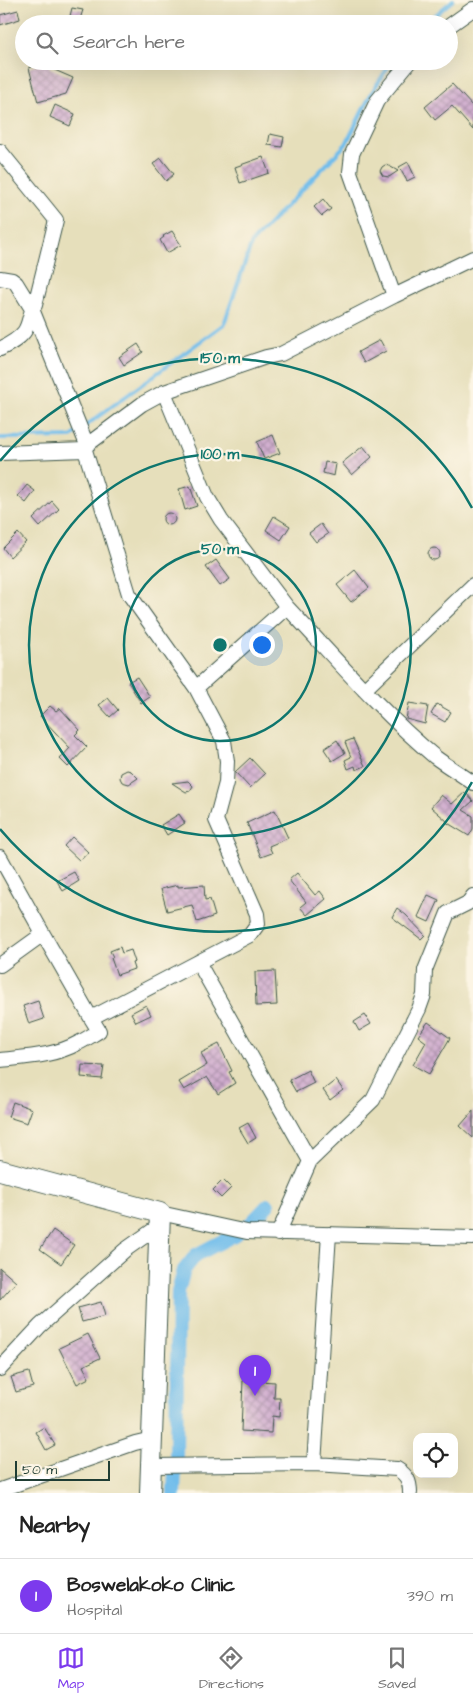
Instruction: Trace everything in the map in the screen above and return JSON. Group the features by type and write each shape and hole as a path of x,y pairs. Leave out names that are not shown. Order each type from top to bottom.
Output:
{"street":[{"path":"458,20 473,9"},
{"path":"394,296 350,172 350,163 352,154 377,101 403,70"},
{"path":"0,151 56,220 35,305 25,331 0,350"},
{"path":"0,454 86,448 142,404 164,392 266,357 281,354 473,258"},
{"path":"0,278 12,280 16,283 32,309 86,448 129,594 196,688 224,741 227,761 226,783 216,820 258,914 258,924 250,935 91,1018"},
{"path":"164,392 207,497 221,520 287,607 364,690 436,758 473,783"},
{"path":"364,690 473,585"},
{"path":"196,688 287,607"},
{"path":"0,857 99,1031 77,1044 57,1051 30,1057 0,1060"},
{"path":"278,1234 310,1161 373,1100 419,1009 424,995 425,970 448,913 468,903 473,896"},
{"path":"0,965 43,934"},
{"path":"198,962 310,1161"},
{"path":"0,1170 159,1219 246,1232 473,1238"},
{"path":"0,1369 40,1326 159,1219"},
{"path":"150,1493 159,1219"},
{"path":"314,1464 329,1234"},
{"path":"0,1490 135,1443 152,1439"},
{"path":"151,1466 314,1464 396,1469 404,1473 408,1479 410,1493"}],"building":[{"path":"72,8 83,10 81,15 70,15"},
{"path":"18,10 19,15 15,15 15,20 0,25 0,15"},
{"path":"30,70 55,70 73,78 66,94 38,102"},
{"path":"452,84 473,107 473,130 452,106 435,120 425,107"},
{"path":"55,105 75,114 70,126 50,117"},
{"path":"270,134 284,137 282,147 268,145"},
{"path":"263,157 269,173 240,183 235,167"},
{"path":"161,158 174,174 166,181 153,164"},
{"path":"408,162 415,177 407,181 399,167"},
{"path":"385,165 398,171 389,177 383,176 380,171"},
{"path":"323,199 331,209 322,216 314,207"},
{"path":"172,231 181,245 167,253 160,240"},
{"path":"380,340 386,351 364,363 358,352"},
{"path":"138,344 143,352 124,365 119,357"},
{"path":"273,435 280,453 264,459 257,442"},
{"path":"363,446 372,457 352,475 342,463"},
{"path":"325,462 336,464 334,476 323,473"},
{"path":"27,485 35,491 26,503 18,496"},
{"path":"190,486 197,506 185,510 179,489"},
{"path":"52,501 59,509 40,527 33,519"},
{"path":"171,513 174,514 174,524 167,525 164,524 163,517 164,514"},
{"path":"274,516 290,526 281,540 266,530"},
{"path":"321,524 328,534 316,542 309,533"},
{"path":"18,533 26,542 10,557 3,548"},
{"path":"432,548 436,548 440,554 436,560 432,560 428,556 428,552"},
{"path":"216,560 230,579 220,586 206,567"},
{"path":"355,570 369,588 351,602 337,585"},
{"path":"137,677 150,697 141,703 128,682"},
{"path":"108,698 118,710 110,717 99,705"},
{"path":"409,703 428,706 425,724 406,719"},
{"path":"437,704 451,712 445,722 431,714"},
{"path":"50,706 56,711 60,708 80,730 75,735 87,747 68,767 60,759 70,748 40,716"},
{"path":"353,739 365,766 356,770 355,766 348,769 345,760 351,757 345,742"},
{"path":"337,740 345,753 332,761 324,749"},
{"path":"250,758 265,774 250,788 235,772"},
{"path":"127,770 131,771 138,778 129,784 122,782 120,778 121,773"},
{"path":"188,781 193,786 190,791 186,792 172,783"},
{"path":"465,792 473,801 463,810 473,816 473,829 469,836 446,822 431,807 441,795 452,804"},
{"path":"275,810 288,838 269,846 272,853 261,857 247,823"},
{"path":"179,814 185,823 167,835 161,825"},
{"path":"72,837 88,852 80,861 64,846"},
{"path":"74,872 79,881 63,891 57,881"},
{"path":"297,873 315,895 320,891 326,899 307,915 300,907 306,902 289,880"},
{"path":"178,885 178,887 204,885 205,900 210,899 215,916 197,922 192,905 167,911 161,889"},
{"path":"428,895 439,900 429,922 418,917"},
{"path":"397,908 425,935 421,939 392,917"},
{"path":"120,947 122,953 131,950 135,962 132,963 134,969 117,975 110,951"},
{"path":"275,971 277,1005 256,1006 255,972"},
{"path":"38,1001 44,1019 29,1024 23,1006"},
{"path":"146,1005 151,1015 136,1022 131,1013"},
{"path":"365,1015 371,1024 359,1031 354,1022"},
{"path":"428,1022 450,1038 429,1074 413,1065 426,1042 418,1036"},
{"path":"219,1044 232,1071 229,1072 235,1083 218,1094 207,1077 184,1090 179,1082 207,1065 201,1053"},
{"path":"82,1065 104,1066 102,1079 81,1077"},
{"path":"308,1070 314,1083 296,1092 289,1080"},
{"path":"336,1080 343,1090 330,1100 323,1090"},
{"path":"13,1102 32,1109 27,1123 8,1117"},
{"path":"473,1111 473,1138 460,1126"},
{"path":"248,1123 256,1138 248,1143 239,1128"},
{"path":"223,1180 231,1188 221,1198 213,1190"},
{"path":"53,1230 74,1245 61,1264 40,1249"},
{"path":"0,1268 16,1282 0,1300"},
{"path":"101,1302 105,1316 82,1322 78,1308"},
{"path":"88,1334 100,1358 83,1366 89,1378 77,1384 59,1348"},
{"path":"29,1372 33,1387 16,1392 11,1377"},
{"path":"243,1380 275,1382 274,1398 280,1398 279,1417 272,1416 271,1433 241,1431"},
{"path":"44,1427 55,1445 46,1450 36,1432"}],"waterway":[{"path":"436,15 453,0"},
{"path":"84,427 224,324 252,242 346,144 372,92 386,70"},
{"path":"0,438 71,437 79,431"},
{"path":"176,1459 178,1292 184,1270 196,1255 234,1235 251,1223 268,1205"},
{"path":"174,1493 175,1471"}],"place":[{"name":"Boswelakoko Clinic","path":"255,1396"}]}
